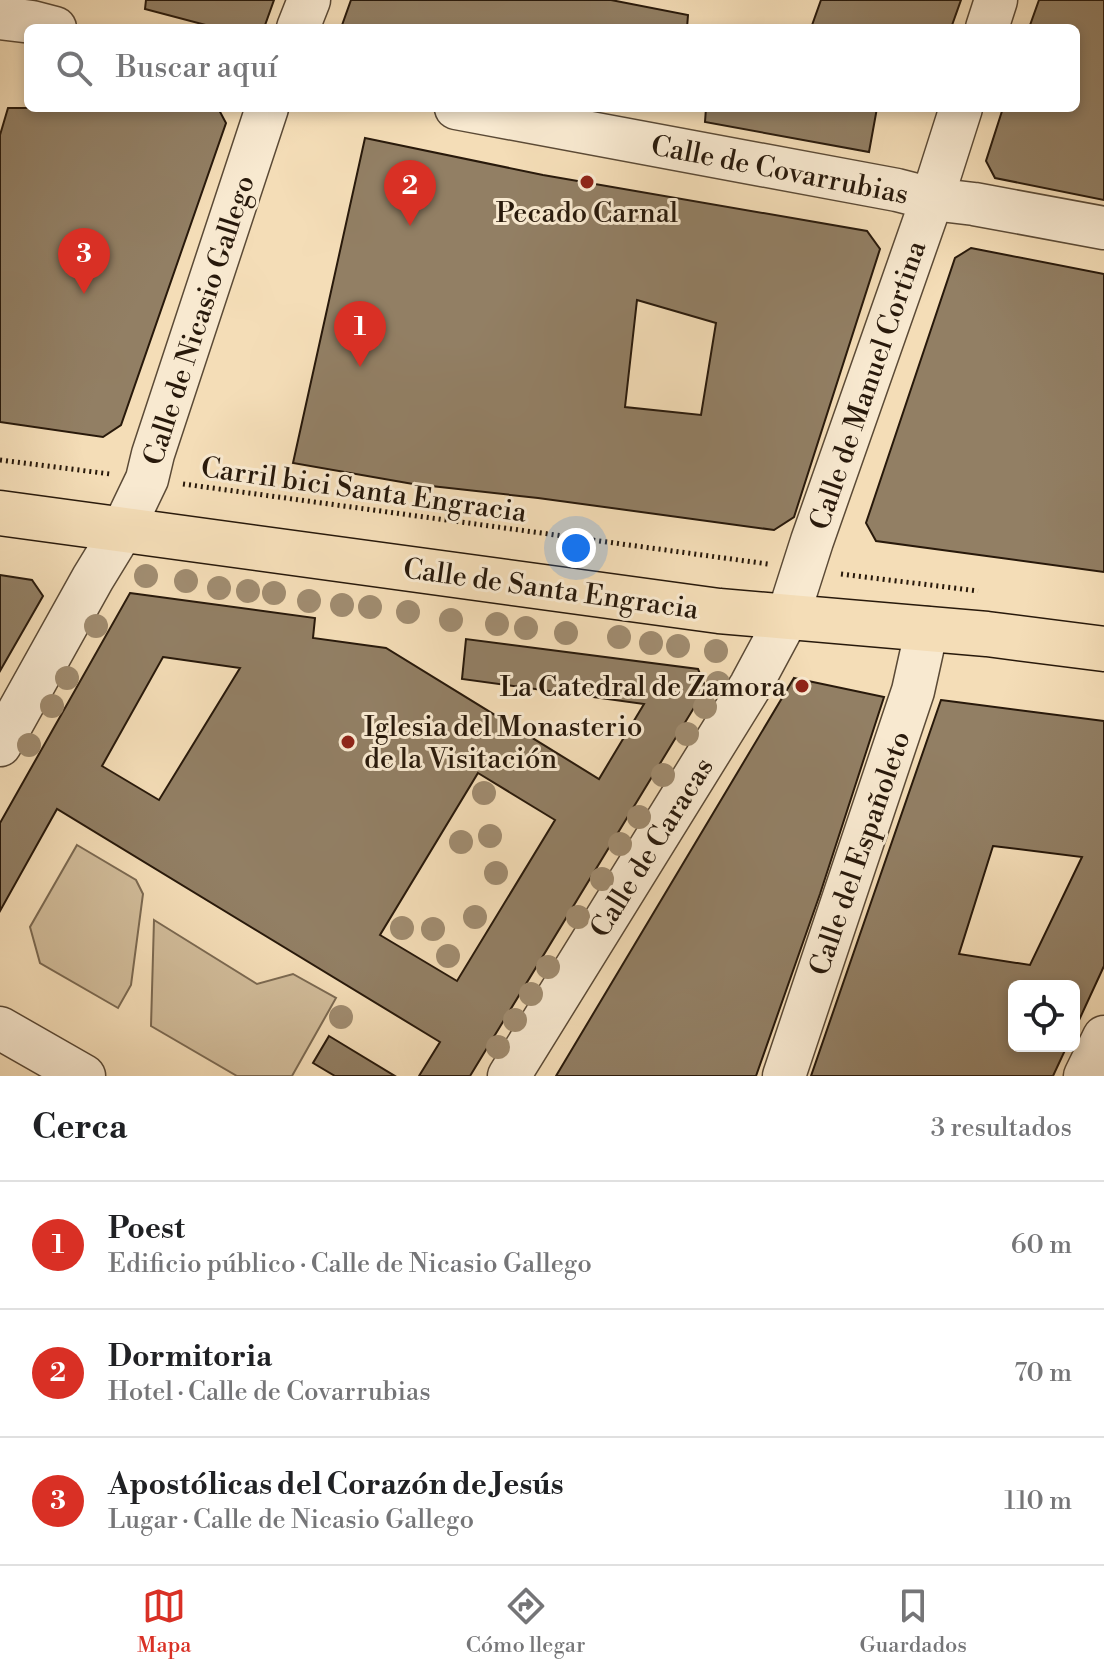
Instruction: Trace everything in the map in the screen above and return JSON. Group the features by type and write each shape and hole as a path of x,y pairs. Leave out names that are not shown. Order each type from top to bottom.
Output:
{"main road":[{"name":"Calle de Santa Engracia","path":"0,513 703,609 1001,635 1104,649"}],"street":[{"path":"5,0 0,17 40,24"},
{"path":"300,24 309,0"},
{"path":"988,24 996,0"},
{"name":"Calle de Nicasio Gallego","path":"0,745 123,529 147,479 266,112"},
{"name":"Calle de Covarrubias","path":"478,112 932,199 1104,228"},
{"name":"Calle de Manuel Cortina","path":"788,616 960,112"},
{"name":"Calle de Caracas","path":"509,1076 751,685 788,616"},
{"name":"Calle del Españoleto","path":"784,1076 913,691 927,628"},
{"path":"0,1028 84,1076"},
{"path":"1085,1076 1104,1037"}],"path":[{"name":"Carril bici Santa Engracia","path":"0,460 978,591"}],"shaded area":[{"path":"77,845 136,880 143,894 131,985 118,1008 40,963 30,927"},
{"path":"154,920 257,984 293,974 336,998 292,1076 237,1076 151,1026"}],"building":[{"path":"146,0 274,0 265,24 202,24 145,9"},
{"path":"351,0 611,0 688,15 687,24 342,24"},
{"path":"821,0 961,0 952,24 812,24"},
{"path":"1039,0 1104,0 1104,200 995,178 986,161 1002,112 1080,112 1080,24 1030,24"},
{"path":"8,108 24,108 24,112 220,112 226,123 121,425 103,437 0,422 0,135"},
{"path":"706,112 876,112 869,152 705,122"},
{"path":"365,138 543,175 867,231 880,249 794,517 774,530 413,484 293,463","holes":["637,300 716,323 701,415 625,407"]},
{"path":"971,248 1104,274 1104,572 876,541 866,523 955,258"},
{"path":"0,575 32,580 43,596 0,671"},
{"path":"130,593 315,618 313,638 386,648 599,779 644,704 462,679 466,639 698,669 706,688 470,1076 419,1076 440,1042 57,809 0,911 0,823","holes":["163,657 240,668 159,800 102,766","478,773 555,820 457,981 380,935"]},
{"path":"794,678 884,697 756,1076 556,1076"},
{"path":"941,700 1104,721 1104,966 1080,1018 1080,980 1008,980 1008,1052 1064,1052 1053,1076 811,1076","holes":["993,846 1082,857 1030,965 959,954"]},
{"path":"329,1036 395,1076 335,1076 313,1063"}],"place":[{"name":"Pecado Carnal","path":"587,182"},
{"name":"Dormitoria","path":"410,226"},
{"name":"Apostólicas del Corazón de Jesús","path":"84,294"},
{"name":"Poest","path":"360,367"},
{"name":"La Catedral de Zamora","path":"802,686"},
{"name":"Iglesia del Monasterio de la Visitación","path":"348,742"}]}
